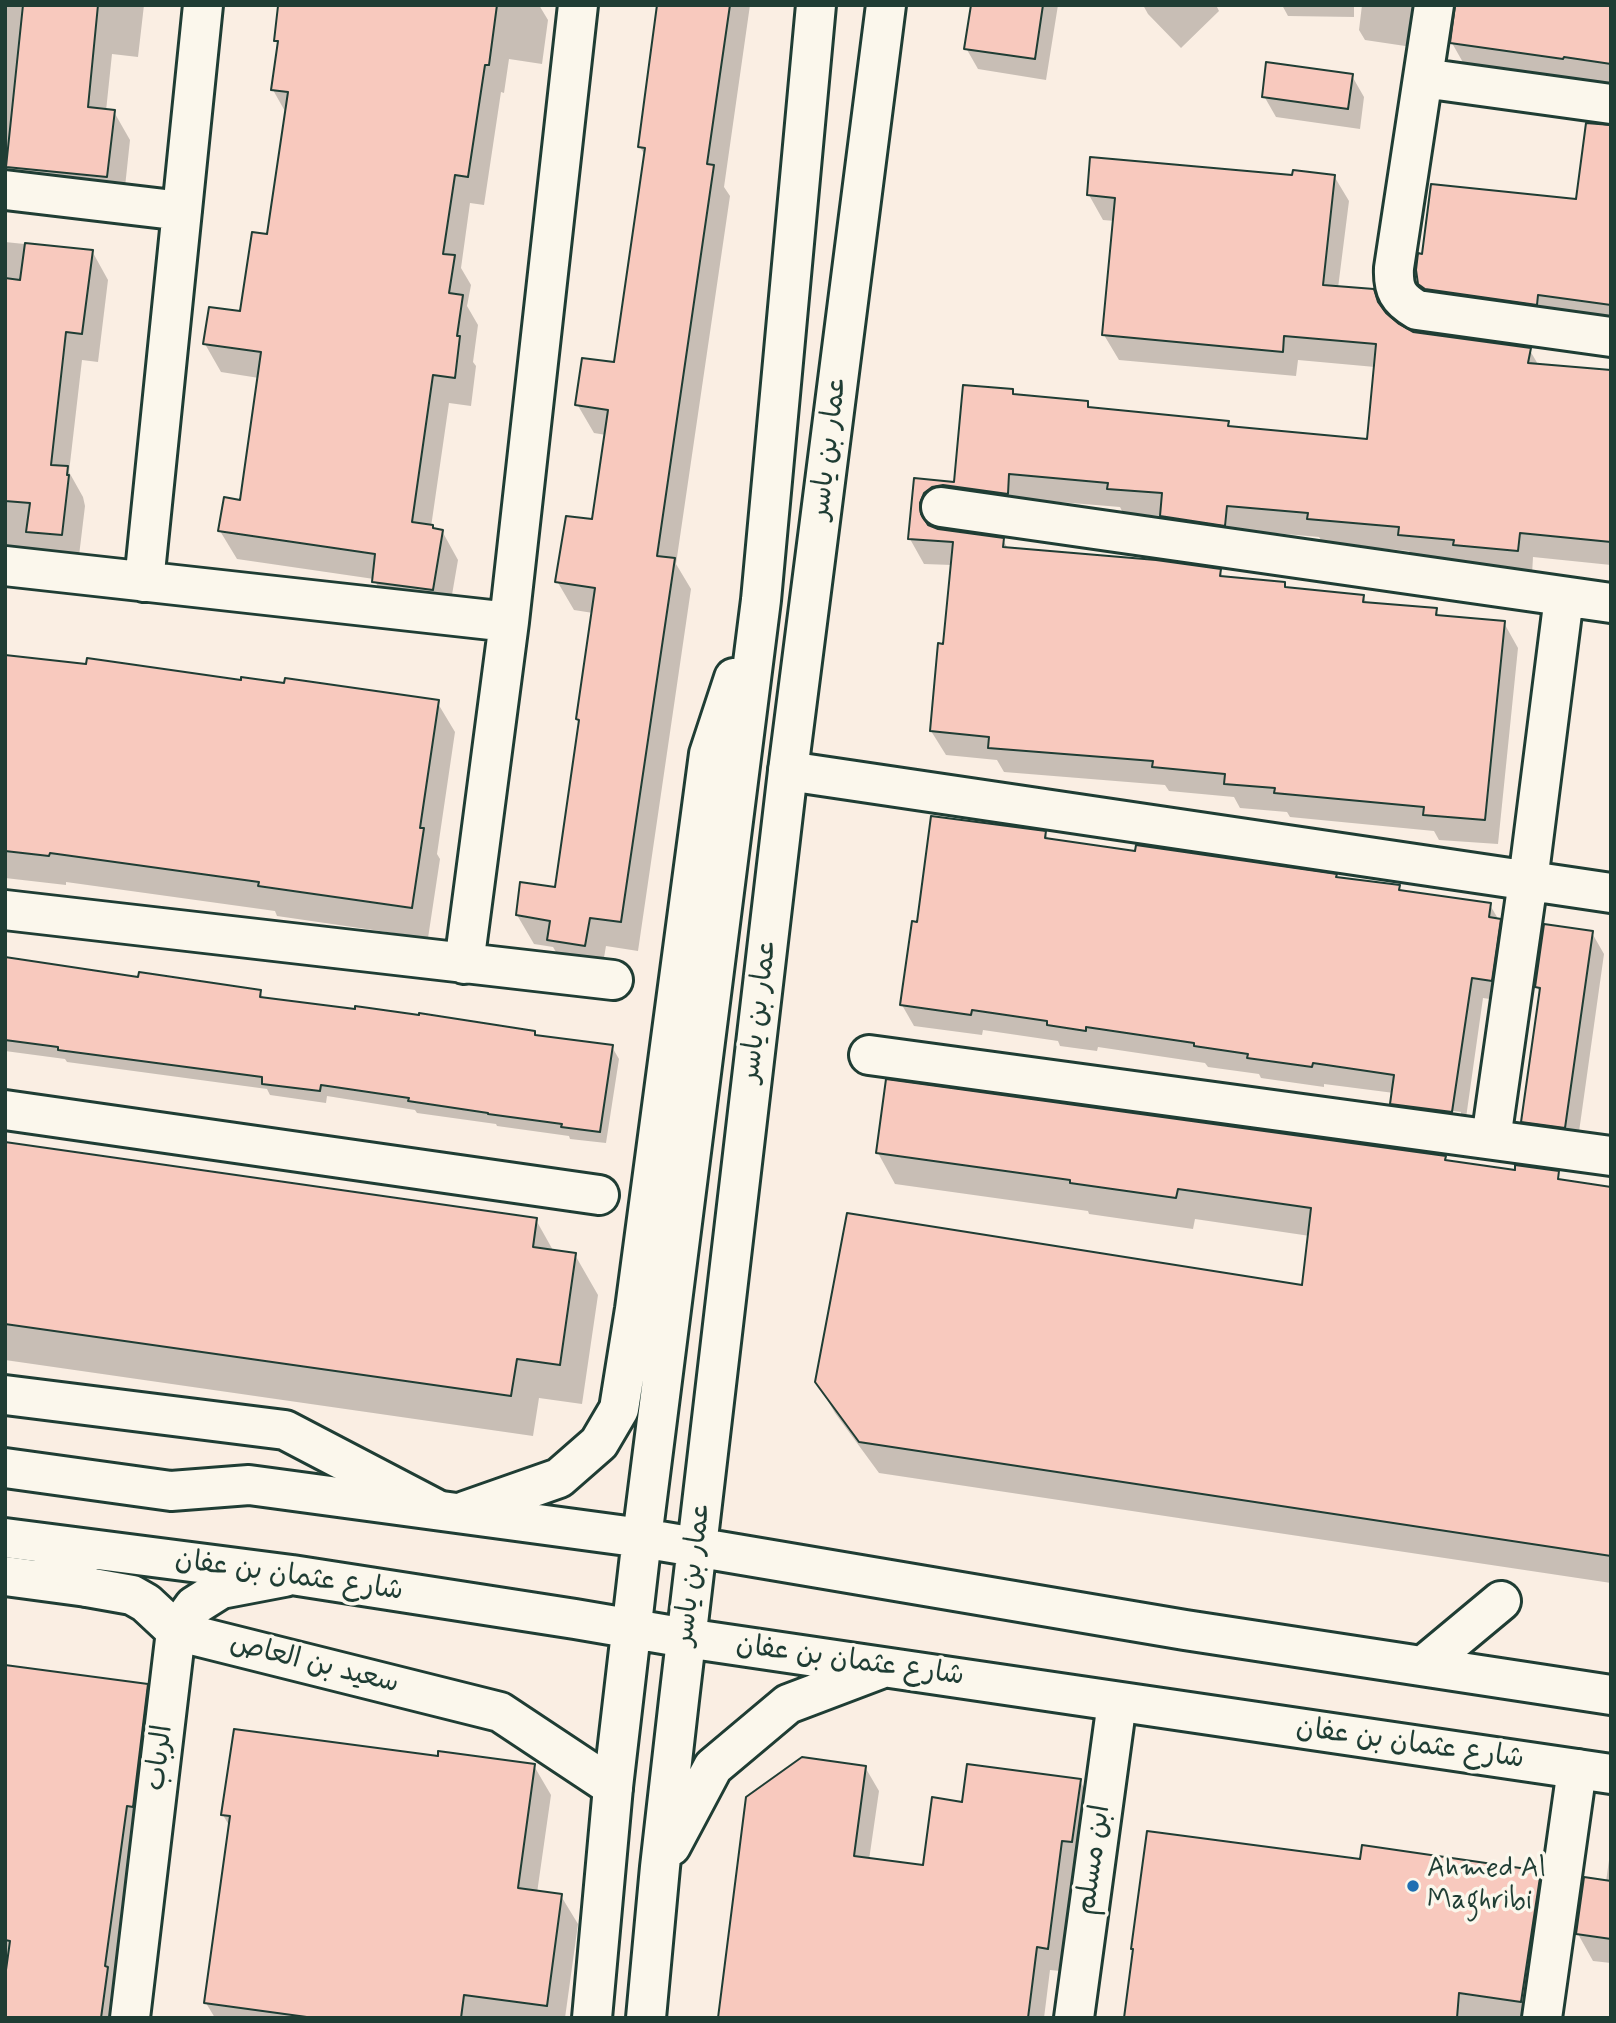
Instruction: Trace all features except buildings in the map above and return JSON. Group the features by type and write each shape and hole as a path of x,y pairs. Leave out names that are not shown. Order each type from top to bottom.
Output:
{"street":[{"path":"144,582 203,5"},
{"path":"464,964 509,622 578,5"},
{"name":"عمار بن ياسر","path":"592,2018 613,1787 642,1538 761,600 816,5"},
{"name":"عمار بن ياسر","path":"646,2018 686,1638 788,771 886,5"},
{"path":"1434,5 1394,268 1398,294 1406,304 1417,310 1611,337"},
{"path":"1423,78 1611,104"},
{"path":"5,190 182,211"},
{"path":"940,507 1611,603"},
{"path":"5,566 509,622"},
{"path":"1491,1139 1528,881 1564,597"},
{"path":"5,1395 285,1430 448,1511 559,1478 599,1443 619,1409 635,1309 709,754 761,600"},
{"path":"788,771 1611,893"},
{"path":"5,910 612,980"},
{"path":"869,1055 1611,1156"},
{"path":"5,1110 599,1195"},
{"path":"5,1468 171,1491 249,1485 642,1538 1185,1630 1611,1695"},
{"name":"شارع عثمان بن عفان","path":"5,1538 292,1576 686,1638 1594,1771"},
{"path":"44,1544 87,1587"},
{"name":"سعيد بن العاص","path":"5,1576 132,1595 146,1603 176,1631 500,1712 613,1787"},
{"path":"176,1631 194,1606 220,1589 292,1576"},
{"path":"1423,1666 1501,1601"},
{"name":"الرباب","path":"130,2018 176,1631"},
{"path":"660,1867 713,1766 788,1704 887,1667"},
{"name":"ابن مسلم","path":"1074,2018 1117,1702"},
{"path":"1542,2018 1594,1771"}],"place":[{"name":"Ahmed Al Maghribi","path":"1413,1886"}]}
